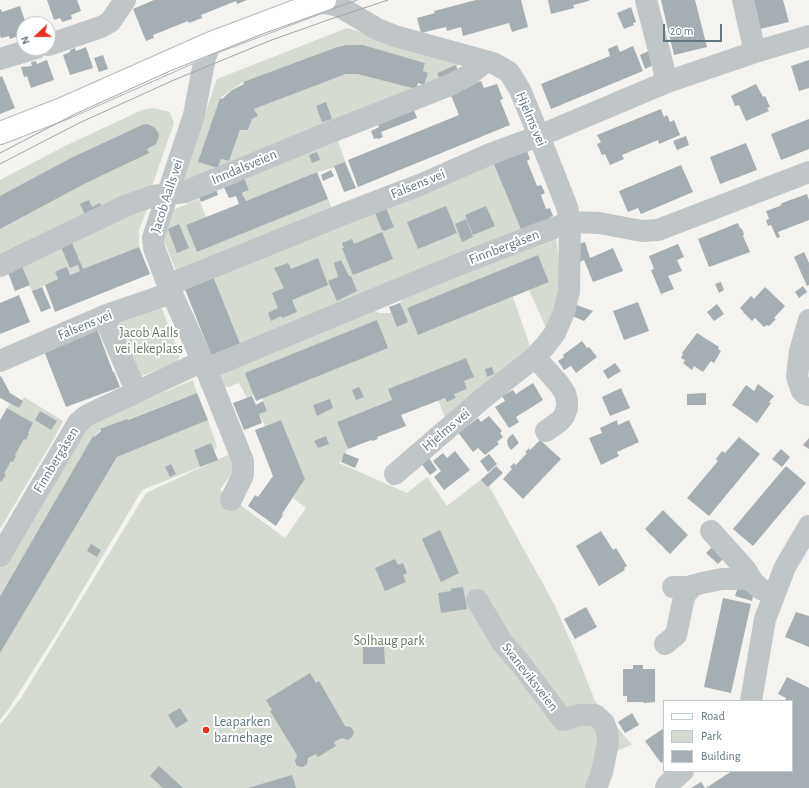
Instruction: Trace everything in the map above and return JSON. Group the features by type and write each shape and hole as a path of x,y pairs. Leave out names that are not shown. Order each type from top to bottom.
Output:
{"main road":[{"path":"0,133 62,109 211,43 322,1"}],"street":[{"path":"56,42 101,27 110,22 125,0"},
{"path":"646,0 667,82"},
{"path":"743,0 755,52"},
{"name":"Hjelms vei","path":"322,1 339,6 377,29 395,36 486,61 509,72 520,90 539,136 567,207 570,222 569,291 564,312 555,333 535,357 482,399 395,474"},
{"name":"Falsens vei","path":"0,361 349,212 422,184 490,154 539,136 667,82 755,52 809,36"},
{"name":"Jacob Aalls vei","path":"211,43 202,68 194,115 153,238 154,248 170,289 204,365 243,462 243,474 231,500"},
{"path":"0,59 16,54"},
{"name":"Inndalsveien","path":"0,266 125,206 153,196 185,192 450,85 469,75 486,61"},
{"name":"Finnbergåsen","path":"0,556 78,423 90,414 136,391 535,234 570,222 599,223 642,231 658,230 809,172"},
{"path":"104,316 136,391"},
{"path":"809,320 800,351 797,377 802,391 809,395"},
{"path":"535,357 559,384 568,400 564,416 546,431"},
{"path":"751,700 765,620 785,567 809,526"},
{"path":"711,531 746,570 753,582"},
{"path":"665,644 676,635 686,592 684,586 722,579 746,579 753,582 761,589 774,594"},
{"name":"Svaneviksveien","path":"477,600 502,642 520,663 563,720 579,715 594,715 604,723 608,743 602,772 596,788"},
{"path":"666,788 667,785 682,772"}],"green space":[{"path":"347,28 464,63 437,73 441,84 420,93 428,73 423,71 425,63 363,45 346,45 243,82 220,98 199,162 218,168 181,183 217,79"},
{"path":"346,74 357,74 416,89 227,169 218,168 221,159 229,161 240,130 248,130 252,119 257,116 254,109"},
{"path":"154,108 170,112 174,123 151,189 0,261 0,180 65,146 142,110"},
{"path":"336,135 346,164 317,172 246,201 243,193 249,190 243,175"},
{"path":"493,162 522,232 241,346 213,276"},
{"path":"199,199 206,217 186,225 197,252 328,199 332,209 177,273 162,236 171,211"},
{"path":"150,202 139,230 139,247 70,275 67,267 55,272 58,279 32,291 21,264"},
{"name":"Solhaug park","path":"556,236 560,272 559,297 546,328 529,290 549,282 538,255 407,308 418,335 513,297 531,349 447,422 438,400 445,398 447,402 455,398 454,394 464,381 473,377 466,358 388,389 392,400 337,422 348,449 339,463 407,493 427,477 447,506 484,477 554,604 595,701 632,745 615,751 604,788 0,788 0,725 21,698 146,493 232,453 236,467 220,490 285,538 306,508 293,498 305,479 281,420 265,426 259,414 267,411 262,398 254,395 247,398 239,383 228,387 224,386 219,376 233,365 370,308 379,313 391,313 389,307 400,303 407,294"},
{"name":"Jacob Aalls vei lekeplass","path":"155,306 162,309 180,355 178,362 141,376 118,321"},
{"path":"193,380 197,393 100,430 92,439 78,461 79,462 0,595 0,566 91,423"},
{"path":"24,397 63,421 0,529 0,480 33,424 7,408 10,403 19,408"},
{"path":"208,420 217,447 214,450 211,443 194,450 200,467 142,490 57,633 8,710 0,720 0,652 117,457"}],"building":[{"path":"47,0 77,0 81,11 71,15 72,19 62,22 60,18 56,19 56,16 53,16"},
{"path":"154,0 247,0 237,4 236,1 201,15 202,18 189,23 188,21 153,35 154,38 146,41 133,9"},
{"path":"476,0 521,0 528,27 512,32 509,23 463,36 461,27 447,31 446,27 421,33 417,18 435,13 434,11"},
{"path":"548,0 589,1 573,5 574,8 551,14"},
{"path":"661,0 695,0 707,47 674,55"},
{"path":"749,0 783,0 789,22 756,30"},
{"path":"20,6 23,16 16,16 16,37 10,39 9,36 1,38 1,9 2,12"},
{"path":"631,7 636,22 633,23 634,25 624,29 617,13"},
{"path":"346,45 363,45 425,63 423,71 428,73 424,85 418,83 416,89 357,74 346,74 254,109 258,116 252,119 248,130 240,130 229,161 221,159 218,168 198,162 220,98 222,99 232,90 244,84 243,82"},
{"path":"617,45 620,52 633,46 643,71 551,109 541,84 610,56 608,49"},
{"path":"86,47 93,68 70,75 63,55 75,48 76,51"},
{"path":"651,50 656,64 645,69 640,55"},
{"path":"103,55 108,69 99,72 94,58"},
{"path":"47,60 54,80 31,88 27,76 24,77 21,67 32,66 31,62 36,61 37,64"},
{"path":"809,60 809,88 799,91 791,66"},
{"path":"456,65 460,77 441,84 437,73"},
{"path":"2,76 15,108 0,114 0,77"},
{"path":"481,81 484,88 497,84 503,99 500,100 510,125 358,187 348,160 459,115 450,93"},
{"path":"756,84 763,97 765,96 770,107 767,108 769,111 746,121 739,105 735,106 731,96"},
{"path":"326,102 332,119 322,122 316,106"},
{"path":"412,105 417,118 381,132 383,137 374,139 371,131 379,127 376,119"},
{"path":"661,109 664,117 667,115 670,122 674,120 680,135 659,144 658,140 622,155 624,159 610,165 605,154 602,155 597,144 601,142 597,135"},
{"path":"809,119 809,149 781,160 771,134"},
{"path":"147,124 154,127 159,134 156,144 147,149 149,153 84,184 0,229 0,196 71,158"},
{"path":"686,136 689,145 677,150 673,141"},
{"path":"746,143 757,170 720,184 710,157"},
{"path":"527,151 530,159 527,161 537,186 541,185 545,193 541,195 546,209 550,208 553,216 550,217 551,220 522,232 493,162"},
{"path":"317,152 320,160 312,163 309,155"},
{"path":"345,162 356,188 344,192 334,166"},
{"path":"681,165 693,192 641,214 638,208 628,212 619,191"},
{"path":"331,170 334,176 323,181 321,175"},
{"path":"317,172 328,199 197,252 186,225 239,204 236,196 229,198 222,183 243,175 249,190 242,193 246,201"},
{"path":"214,184 218,195 201,202 196,191"},
{"path":"807,194 809,200 809,220 778,232 780,237 777,238 771,225 768,226 766,220 769,219 766,211 780,206 782,203"},
{"path":"89,200 92,207 100,203 105,213 88,221 80,204"},
{"path":"446,206 457,233 418,249 407,222"},
{"path":"486,206 495,226 473,235 465,215"},
{"path":"386,208 394,227 384,231 382,230 375,213"},
{"path":"466,219 473,237 462,242 455,224"},
{"path":"738,223 742,229 744,234 743,236 750,252 709,267 698,239"},
{"path":"179,224 189,248 177,253 168,229"},
{"path":"382,232 393,259 353,275 342,248 344,248 342,243 352,239 354,244"},
{"path":"585,242 590,258 613,248 623,271 593,282 584,260 577,263 576,245"},
{"path":"72,243 83,269 139,247 150,274 55,312 45,285 58,279 55,272 61,269 67,267 70,275 80,271 78,265 70,268 61,247"},
{"path":"678,244 684,257 677,260 682,271 668,276 674,289 661,294 651,270 654,269 649,256"},
{"path":"804,252 809,263 809,285 807,286 794,257"},
{"path":"538,255 549,282 418,335 407,308"},
{"path":"318,258 328,285 292,300 297,312 282,318 281,316 271,321 268,313 278,308 272,293 284,288 274,268 288,263 291,269"},
{"path":"341,260 349,276 351,276 357,291 337,301 328,281 338,277 334,263"},
{"path":"21,264 30,285 15,291 7,270"},
{"path":"213,276 241,346 212,357 184,287"},
{"path":"721,282 724,290 719,293 715,284"},
{"path":"803,286 807,292 799,298 795,292"},
{"path":"42,287 51,308 41,312 32,291"},
{"path":"765,287 785,306 769,326 767,325 764,327 755,318 752,321 740,308 751,296 754,299"},
{"path":"19,295 30,322 0,334 0,303"},
{"path":"638,302 649,331 624,340 613,311"},
{"path":"400,303 408,322 397,327 389,307"},
{"path":"574,304 593,311 584,321 570,315"},
{"path":"717,304 724,314 714,321 707,312"},
{"path":"377,320 388,348 256,401 245,373"},
{"path":"97,329 120,387 66,407 44,351"},
{"path":"697,333 719,347 718,349 721,351 714,363 711,361 703,372 694,366 692,370 683,363 685,360 681,358 682,353"},
{"path":"582,341 597,357 576,373 571,366 564,370 558,361 564,357 563,355"},
{"path":"466,358 474,377 464,381 467,389 454,394 456,398 447,402 445,398 401,415 406,426 377,437 378,439 371,440 348,449 337,422 392,400 388,389"},
{"path":"615,363 621,371 608,379 603,371"},
{"path":"492,367 494,374 487,377 485,369"},
{"path":"1,376 10,393 23,401 19,408 0,398"},
{"path":"533,383 543,400 516,417 519,422 509,428 495,407 505,401 502,396 513,390 516,394"},
{"path":"758,384 774,396 757,423 732,405 746,385 754,391"},
{"path":"359,387 364,397 356,400 352,390"},
{"path":"621,388 630,408 610,416 602,397"},
{"path":"197,393 208,420 117,457 0,653 0,596 93,436 94,437 101,431 100,429 127,419 128,420"},
{"path":"706,393 706,405 687,405 687,394"},
{"path":"252,396 256,405 263,401 267,411 259,414 262,423 244,430 233,403"},
{"path":"330,399 333,408 317,416 313,405"},
{"path":"7,408 33,423 26,440 24,439 1,482 0,420"},
{"path":"40,411 57,421 51,430 35,420"},
{"path":"489,416 502,431 500,433 503,437 497,442 499,444 485,455 478,448 473,452 457,431 467,422 469,425 478,418 481,422"},
{"path":"281,420 305,479 276,526 248,506 255,495 258,497 273,476 255,430"},
{"path":"617,420 618,425 629,420 639,442 617,452 619,456 601,465 589,438 602,433 600,428"},
{"path":"513,434 519,443 511,450 507,441"},
{"path":"326,436 329,444 318,448 314,441"},
{"path":"739,437 760,454 709,516 687,498 718,461 716,459 722,451 725,453"},
{"path":"809,438 809,449 803,445"},
{"path":"540,440 561,459 523,499 503,479 512,469 510,467 514,463 516,465 527,453 525,452 529,448 530,450"},
{"path":"211,443 218,460 200,467 194,450"},
{"path":"781,449 790,457 782,467 772,459"},
{"path":"455,451 470,470 444,490 434,477 441,471 433,461 443,453 447,458"},
{"path":"344,453 359,459 355,468 341,462"},
{"path":"489,454 497,464 488,472 480,461"},
{"path":"429,458 437,470 430,475 421,463"},
{"path":"171,464 176,474 170,477 165,467"},
{"path":"496,466 503,473 488,487 481,480"},
{"path":"786,466 806,483 753,546 733,529"},
{"path":"663,510 688,535 670,554 645,529"},
{"path":"440,530 459,573 441,582 422,539"},
{"path":"601,531 613,550 616,548 627,566 624,568 625,570 599,586 576,546"},
{"path":"91,544 101,550 97,557 87,551"},
{"path":"715,544 726,556 718,564 706,553"},
{"path":"395,559 398,565 403,563 407,573 403,575 406,582 385,591 375,568"},
{"path":"463,587 467,609 441,613 438,593"},
{"path":"738,587 754,592 752,601 735,596"},
{"path":"723,598 751,604 731,693 704,687"},
{"path":"586,607 597,627 575,639 564,619"},
{"path":"796,612 809,616 809,647 785,637"},
{"path":"363,647 384,647 385,664 363,664"},
{"path":"633,665 643,665 643,669 655,669 655,702 627,702 627,696 623,696 623,669 633,669"},
{"path":"310,673 316,683 319,681 345,726 351,727 354,732 352,737 348,740 342,738 334,742 336,746 318,757 316,754 308,758 307,764 303,767 297,766 295,761 297,755 270,711 272,710 266,700"},
{"path":"787,677 809,688 809,788 706,788 730,772 793,772 793,700 785,700 786,698 778,694"},
{"path":"180,708 188,721 176,728 168,715"},
{"path":"632,713 639,725 625,733 618,722"},
{"path":"663,729 663,762 661,763 645,741"},
{"path":"159,766 183,788 163,788 150,776"},
{"path":"292,775 296,788 248,788"},
{"path":"701,782 705,788 691,788"}],"tram line":[{"path":"0,153 75,114 170,71 265,33 357,0"},
{"path":"0,164 79,123 174,80 269,41 388,0"}],"place":[{"name":"Leaparken barnehage","path":"206,730"}]}
